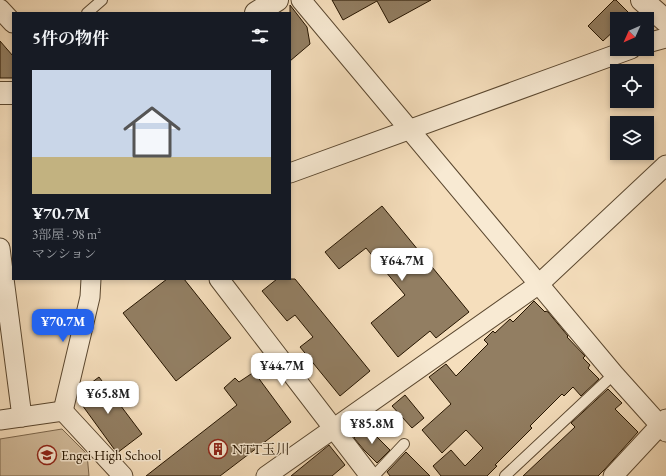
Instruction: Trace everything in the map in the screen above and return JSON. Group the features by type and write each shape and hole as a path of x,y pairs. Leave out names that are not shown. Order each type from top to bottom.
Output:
{"street":[{"path":"258,12 276,0"},
{"path":"301,0 614,374 664,426 613,476"},
{"path":"642,0 666,22"},
{"path":"0,9 12,22"},
{"path":"654,41 666,38"},
{"path":"291,172 612,56"},
{"path":"0,93 12,93"},
{"path":"266,476 539,284 666,166"},
{"path":"4,254 22,417"},
{"path":"63,411 90,297 91,280"},
{"path":"220,280 370,476"},
{"path":"0,420 63,411"},
{"path":"63,411 123,476"}],"lane":[{"path":"88,12 102,0"},
{"path":"505,476 614,374"},
{"path":"374,476 404,444"}],"shaded area":[{"name":"Engei High School","path":"62,429 87,454 89,476 0,476 0,439"}],"building":[{"path":"332,0 431,0 389,23 377,1 343,20"},
{"path":"614,0 616,0 628,12 610,12 610,34 603,41 588,26"},
{"path":"290,5 307,27 310,44 291,60 291,12"},
{"path":"0,41 12,55 12,78 0,78"},
{"path":"382,206 469,312 436,338 430,331 398,357 371,323 405,295 366,248 339,269 325,252"},
{"path":"295,279 370,371 340,396 300,347 313,337 295,315 287,321 262,291 276,280"},
{"path":"166,280 185,280 231,338 176,381 123,313"},
{"path":"534,301 545,312 548,312 568,336 567,337 585,356 583,358 590,365 588,368 599,379 581,396 573,387 564,396 562,394 530,426 532,428 495,465 497,466 487,476 441,476 433,466 451,450 465,466 483,448 466,430 442,453 422,430 451,404 429,377 446,364 456,376 488,344 484,340 493,331 495,333 510,319 513,322"},
{"name":"NTT玉川","path":"254,372 291,422 220,476 146,476 237,405 224,388 235,378 239,382"},
{"path":"99,377 142,434 117,453 77,398 79,392"},
{"path":"608,389 622,403 615,409 638,432 605,469 598,476 523,476 575,427 571,423"},
{"path":"405,395 424,418 412,428 392,406"},
{"path":"366,426 390,450 377,463 354,438"},
{"path":"329,445 345,465 332,476 291,476"},
{"path":"406,452 430,476 390,476 387,472"}],"place":[{"name":"NTT玉川","path":"218,449"},
{"name":"Engei High School","path":"47,455"}]}
